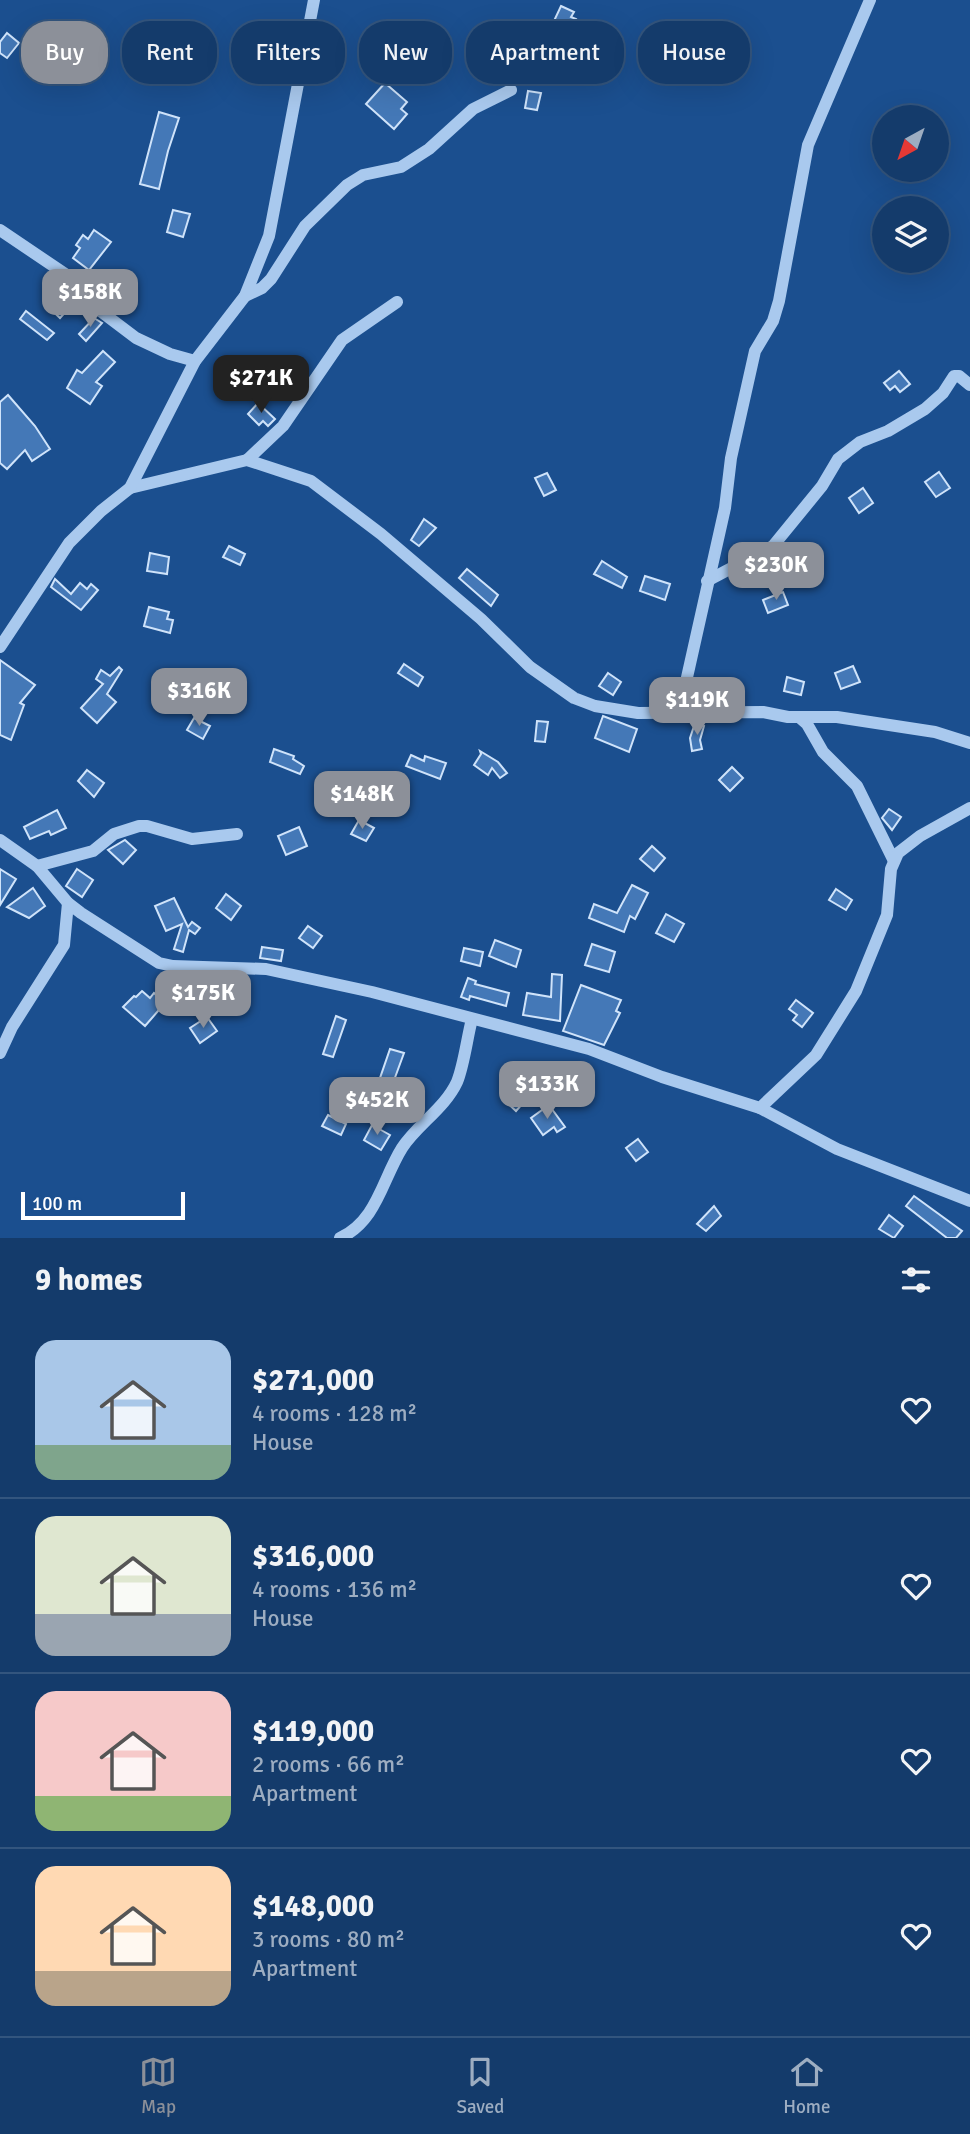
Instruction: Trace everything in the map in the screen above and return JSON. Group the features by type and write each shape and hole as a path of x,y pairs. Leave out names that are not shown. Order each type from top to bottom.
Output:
{"street":[{"path":"0,647 69,543 101,511 130,488 195,361 245,296 269,236 314,0"},
{"path":"678,713 725,508 731,458 755,351 773,321 779,300 808,145 870,0"},
{"path":"245,296 262,288 271,279 305,226 347,186 363,175 401,167 473,108 512,90"},
{"path":"0,230 80,284 99,310 136,338 170,354 195,361"},
{"path":"130,488 247,460 283,426 342,340 397,302"},
{"path":"707,581 773,546 822,486 838,459 849,449 888,432 925,409 943,393 954,376 960,376 970,385"},
{"path":"247,460 311,481 322,488 452,594 530,667 573,698 595,706 638,713 763,712 799,717 864,720 935,732 970,743"},
{"path":"799,717 807,724 823,752 857,786 894,861"},
{"path":"760,1108 817,1055 856,991 887,915 894,861 898,853 920,836 970,808"},
{"path":"37,866 93,851 114,835 139,826 147,825 192,839 237,834"},
{"path":"0,840 37,866 68,903 159,963 173,966 266,969 372,992 589,1049 662,1077 760,1108 837,1149 970,1201"},
{"path":"0,1053 12,1027 64,944 68,903"},
{"path":"340,1238 351,1233 372,1212 404,1146 456,1082 472,1019"}],"building":[{"path":"561,6 574,12 571,17 576,19 575,21 554,21"},
{"path":"7,33 19,43 7,58 0,53 0,42"},
{"path":"386,84 407,102 401,109 407,114 394,129 366,104"},
{"path":"528,91 541,93 537,110 525,108"},
{"path":"159,112 179,118 159,189 140,184"},
{"path":"173,210 190,214 183,237 167,232"},
{"path":"94,230 111,242 89,270 73,258 80,248 76,245 83,235 88,239"},
{"path":"53,292 70,307 60,318 44,303"},
{"path":"26,311 54,333 47,340 20,319"},
{"path":"94,318 102,323 86,341 79,334"},
{"path":"103,351 115,362 96,382 102,386 90,404 67,388 77,370 82,373"},
{"path":"899,371 910,384 900,392 895,386 890,390 884,383"},
{"path":"8,395 35,426 50,449 32,461 25,450 7,469 0,463 0,402"},
{"path":"258,403 275,419 268,426 263,421 259,425 248,414"},
{"path":"939,472 950,488 936,497 925,482"},
{"path":"547,473 556,490 544,496 535,478"},
{"path":"863,488 873,503 859,513 849,498"},
{"path":"424,519 436,528 419,546 411,540"},
{"path":"229,546 245,554 240,565 223,557"},
{"path":"150,553 169,557 167,574 147,571"},
{"path":"602,561 627,577 622,588 594,574"},
{"path":"467,569 498,595 491,606 459,578"},
{"path":"645,576 670,584 665,600 640,591"},
{"path":"55,579 71,594 80,583 87,589 91,584 98,590 81,610 51,587"},
{"path":"783,592 788,605 768,613 763,600"},
{"path":"149,607 169,612 167,619 173,620 170,633 144,626"},
{"path":"0,660 35,685 20,703 24,705 11,740 0,735"},
{"path":"404,664 423,677 418,686 398,673"},
{"path":"853,666 860,682 841,689 835,673"},
{"path":"119,667 122,670 107,694 116,702 97,723 81,708 103,684 96,679 101,670 110,676"},
{"path":"202,671 213,682 203,694 191,683"},
{"path":"608,673 621,682 613,695 599,686"},
{"path":"787,677 804,682 801,695 784,691"},
{"path":"603,716 637,729 629,752 595,738"},
{"path":"194,718 210,726 203,739 187,730"},
{"path":"537,721 548,722 545,742 535,741"},
{"path":"695,723 704,726 700,740 702,749 692,751 690,738"},
{"path":"274,749 294,756 293,759 304,766 300,774 270,762"},
{"path":"480,751 498,762 507,773 500,778 492,768 488,775 474,765 481,754"},
{"path":"411,755 424,761 425,756 446,763 440,779 406,766"},
{"path":"732,767 743,778 730,791 719,780"},
{"path":"87,770 104,783 94,797 78,781"},
{"path":"385,777 398,788 388,801 374,790"},
{"path":"889,809 901,817 892,830 882,818"},
{"path":"57,810 66,828 51,835 49,831 30,839 24,827"},
{"path":"359,820 374,828 366,841 351,834"},
{"path":"299,827 307,846 286,855 278,836"},
{"path":"125,840 136,850 123,864 108,850"},
{"path":"652,846 665,858 654,871 640,859"},
{"path":"0,869 16,879 0,905"},
{"path":"77,869 93,880 82,897 66,886"},
{"path":"632,885 648,893 635,919 630,916 624,932 589,918 594,904 617,913"},
{"path":"33,888 45,906 29,918 7,907"},
{"path":"836,889 852,900 846,910 829,900"},
{"path":"226,894 241,906 231,920 216,908"},
{"path":"174,898 188,927 192,922 200,928 195,934 189,930 183,952 174,949 182,924 166,931 155,906"},
{"path":"666,914 684,924 674,942 656,933"},
{"path":"308,926 322,936 313,948 299,938"},
{"path":"495,940 521,950 516,967 489,956"},
{"path":"592,944 615,952 609,972 585,965"},
{"path":"262,947 283,950 281,961 260,958"},
{"path":"464,948 483,952 480,966 461,961"},
{"path":"552,974 562,975 560,1021 523,1015 527,993 551,997"},
{"path":"468,978 476,981 475,984 509,993 506,1006 470,996 469,1000 461,997"},
{"path":"581,985 621,1000 616,1011 620,1013 604,1045 563,1031"},
{"path":"142,991 150,998 154,993 165,1003 145,1026 123,1007"},
{"path":"796,1000 813,1013 802,1027 793,1020 797,1015 789,1009"},
{"path":"336,1016 346,1020 333,1057 323,1054"},
{"path":"207,1017 217,1031 200,1043 190,1028"},
{"path":"390,1049 404,1053 393,1083 380,1078"},
{"path":"550,1073 556,1097 547,1099 540,1075"},
{"path":"365,1081 367,1094 350,1096 349,1083"},
{"path":"511,1089 524,1102 516,1111 502,1098"},
{"path":"549,1105 565,1127 557,1132 554,1127 543,1135 531,1118"},
{"path":"328,1115 346,1124 341,1135 322,1126"},
{"path":"372,1125 390,1135 381,1150 364,1140"},
{"path":"638,1139 648,1152 636,1161 626,1148"},
{"path":"914,1196 962,1231 956,1238 947,1238 906,1206"},
{"path":"714,1206 721,1216 706,1231 697,1224"},
{"path":"889,1215 903,1226 894,1238 879,1229"}]}
